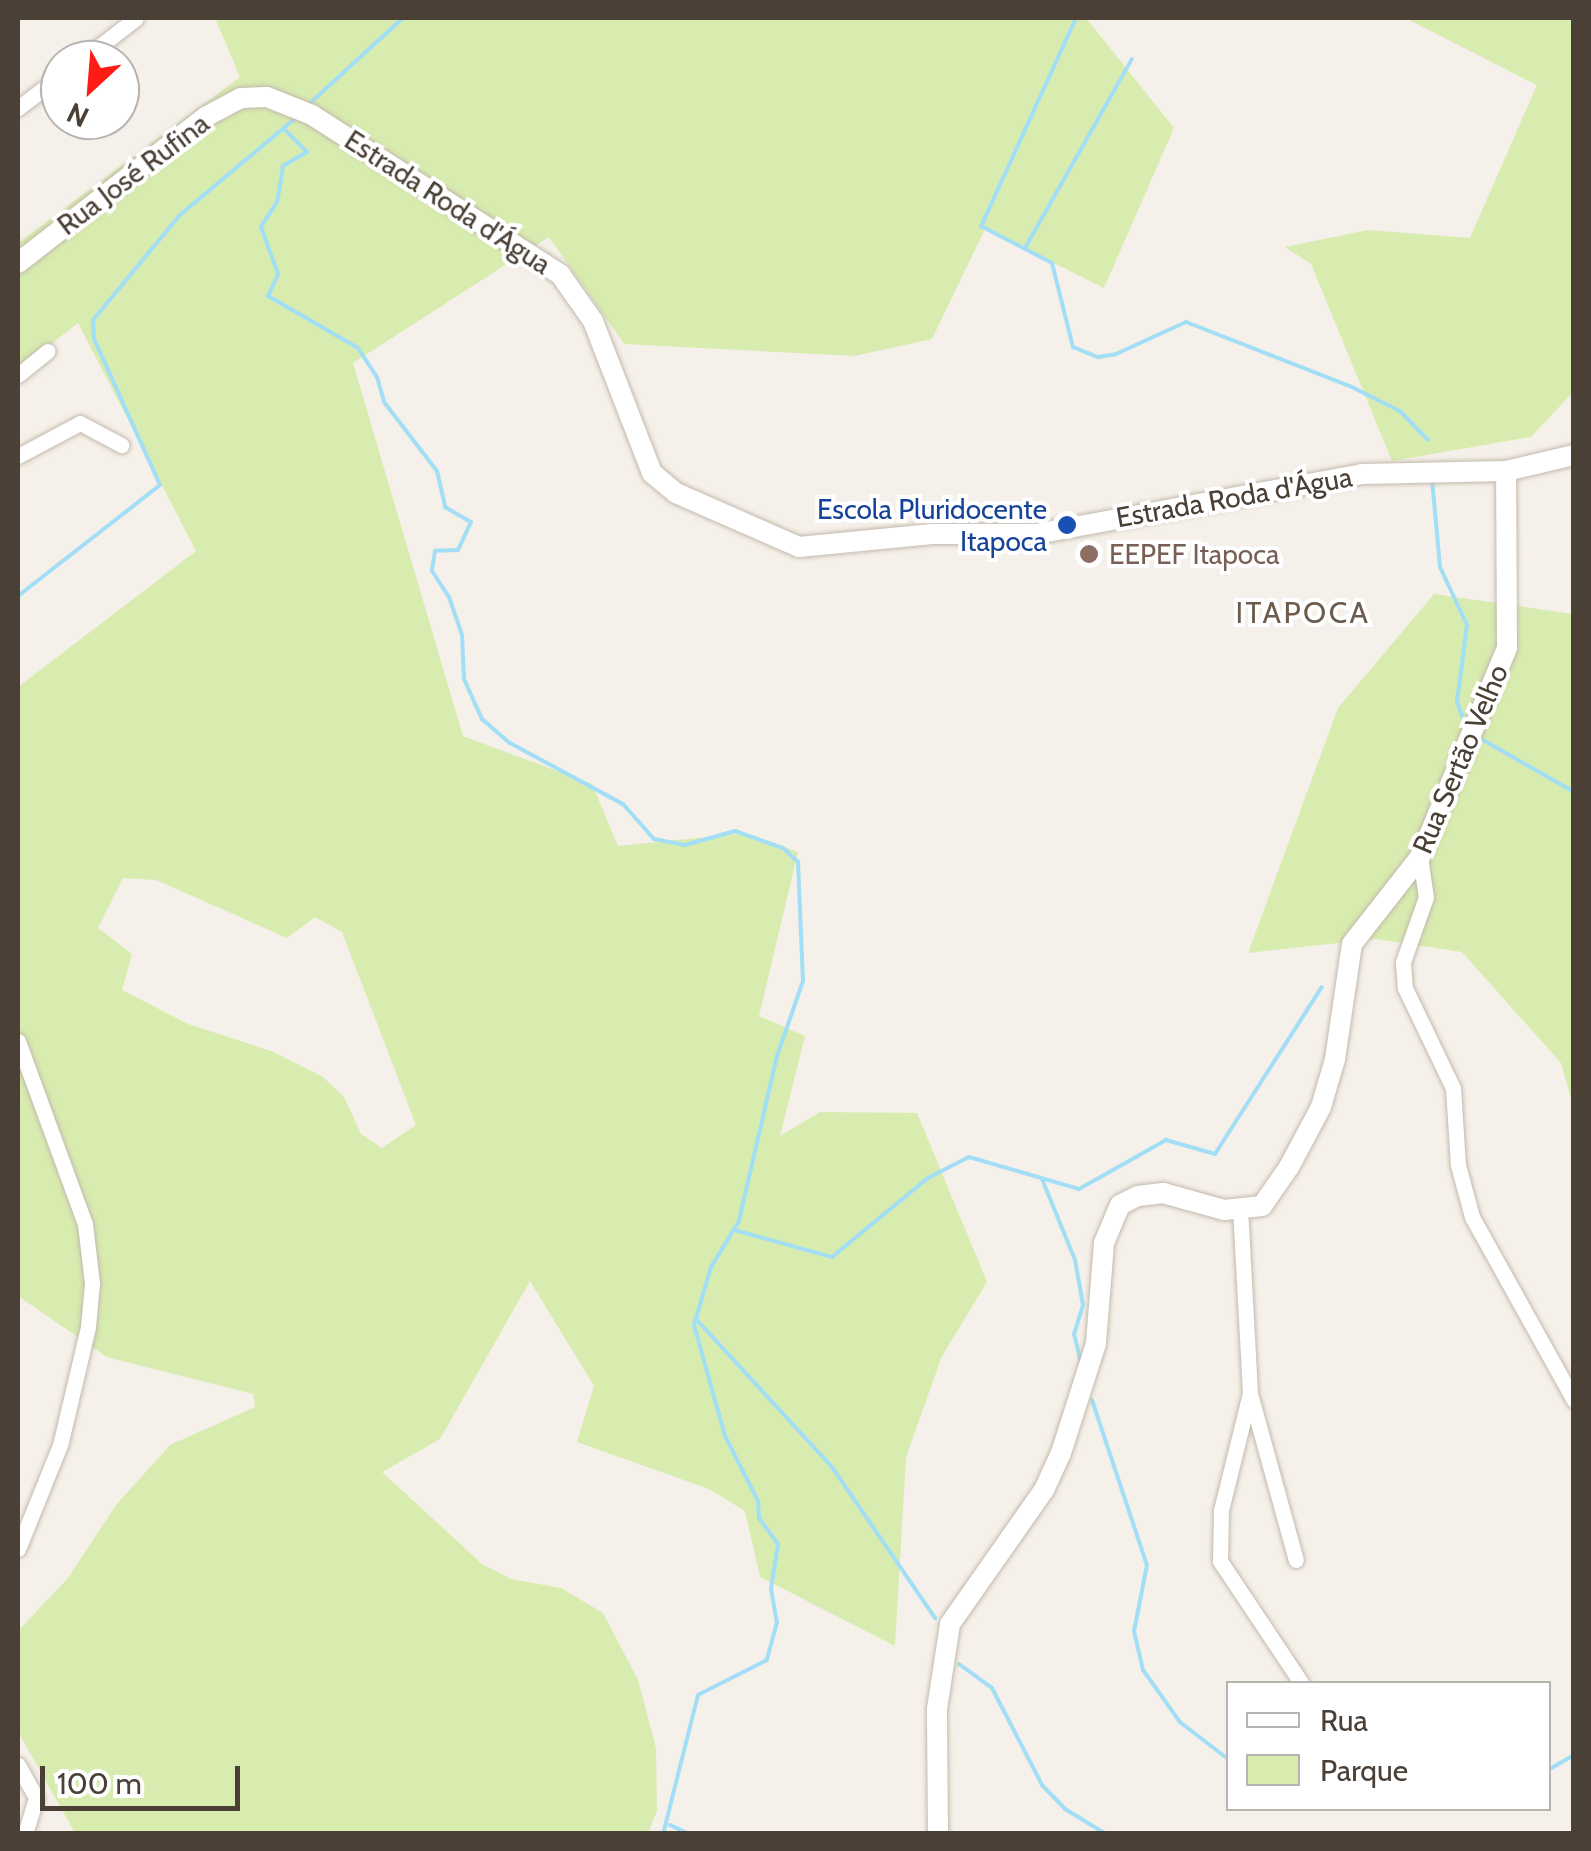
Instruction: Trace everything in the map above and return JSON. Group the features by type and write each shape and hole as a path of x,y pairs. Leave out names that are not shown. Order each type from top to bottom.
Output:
{"street":[{"path":"108,40 136,18"},
{"path":"18,108 40,91"},
{"name":"Estrada Roda d'Água","path":"254,96 306,111 560,274 592,322 652,473 676,493 799,548 932,534 1036,534 1398,470 1506,471 1574,455"},
{"name":"Rua José Rufina","path":"18,264 206,116 254,96"},
{"path":"18,375 48,350"},
{"path":"18,456 80,423 121,445"},
{"name":"Rua Sertão Velho","path":"1240,1208 1262,1206 1313,1122 1335,1060 1352,944 1420,857 1507,648 1506,471"},
{"path":"1420,857 1426,897 1403,962 1405,988 1454,1088 1458,1166 1472,1217 1574,1400"},
{"path":"18,1041 84,1224 92,1283 88,1327 60,1445 18,1549"},
{"path":"938,1834 936,1709 950,1624 1044,1490 1061,1453 1096,1344 1104,1243 1120,1205 1163,1193 1240,1208 1250,1393 1296,1560"},
{"path":"1250,1393 1221,1510 1220,1561 1300,1681"},
{"path":"18,1765 36,1798 26,1834"}],"green space":[{"path":"215,18 1086,18 1174,128 1104,288 985,229 932,339 854,356 624,344 549,237 353,363 463,736 592,784 618,846 747,833 798,852 759,1016 805,1036 780,1136 820,1112 917,1113 987,1282 942,1356 906,1457 895,1646 760,1577 745,1511 709,1489 577,1442 594,1386 530,1281 440,1439 382,1472 482,1564 511,1579 561,1588 603,1613 638,1680 656,1748 657,1811 648,1833 75,1833 18,1732 18,1631 68,1578 116,1505 170,1445 255,1407 253,1394 107,1357 18,1296 18,687 196,551 78,323 18,370 18,243 240,77","holes":["123,878 156,880 287,938 315,917 342,932 416,1125 382,1148 361,1134 344,1097 323,1077 271,1051 188,1024 122,990 132,954 98,928"]},
{"path":"1405,18 1573,18 1574,391 1531,437 1392,461 1311,264 1285,247 1368,230 1470,238 1537,85"},
{"path":"1434,594 1573,614 1573,1106 1561,1063 1462,952 1375,939 1248,953 1338,708"}],"waterway":[{"path":"308,105 403,18"},
{"path":"1076,18 981,226 1052,263 1073,347 1098,357 1116,354 1186,322 1352,387 1400,411 1428,440"},
{"path":"1025,248 1132,59"},
{"path":"18,596 160,485 94,339 93,320 180,215 298,116"},
{"path":"285,130 307,152 283,166 277,202 261,227 278,274 268,296 358,348 377,377 384,402 437,471 445,507 471,522 458,550 435,551 432,571 449,597 462,635 464,679 482,719 510,743 623,804 654,839 685,845 735,831 783,848 798,862 803,981 777,1056 739,1221 711,1267 694,1325 725,1436 758,1501 759,1518 778,1544 771,1589 777,1622 767,1660 698,1695 663,1834"},
{"path":"1432,479 1440,567 1467,625 1457,702 1465,724"},
{"path":"1483,740 1574,792"},
{"path":"734,1230 832,1257 928,1178 969,1157 1079,1189 1166,1140 1215,1154 1322,987"},
{"path":"1042,1179 1075,1260 1083,1305 1074,1334 1081,1363"},
{"path":"695,1318 832,1467 935,1618"},
{"path":"1092,1400 1147,1565 1134,1631 1143,1670 1180,1722 1226,1757"},
{"path":"959,1664 992,1688 1042,1785 1065,1809 1106,1834"},
{"path":"1551,1768 1574,1755"},
{"path":"670,1825 689,1834"}],"place":[{"name":"Escola Pluridocente Itapoca","path":"1067,525"},
{"name":"EEPEF Itapoca","path":"1089,554"}],"district":[{"name":"ITAPOCA","path":"1303,613"}]}
